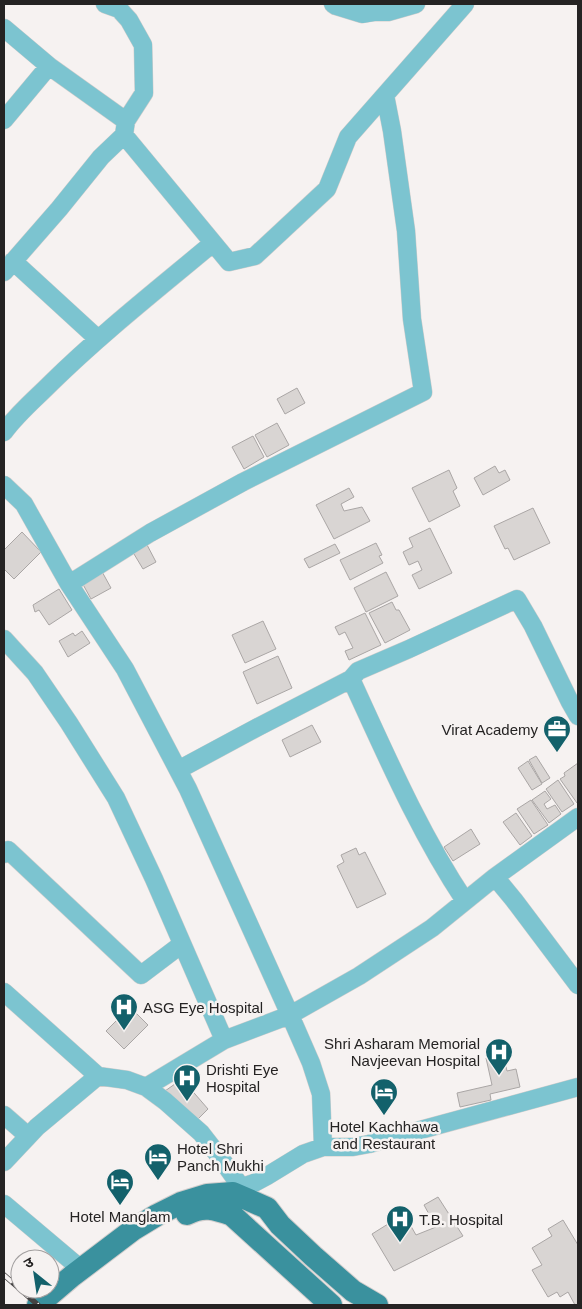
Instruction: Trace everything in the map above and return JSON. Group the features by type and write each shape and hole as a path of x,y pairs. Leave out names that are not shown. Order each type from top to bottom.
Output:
{"main road":[{"path":"38,1305 81,1269 134,1229 157,1215 181,1203 233,1190 233,1193 267,1208 280,1224 313,1256 353,1291 377,1305"},
{"path":"46,1305 85,1271 133,1234 184,1208 209,1199 222,1199 250,1209 356,1305"},
{"path":"57,1305 96,1271 154,1232 195,1210 214,1209 232,1215 331,1305"}],"street":[{"path":"333,4 362,14 388,12 416,4"},
{"path":"6,33 50,66 125,128 228,262 255,256 327,189 348,137 465,4"},
{"path":"98,339 8,267 59,209 125,128 144,93 143,45 129,20 118,6"},
{"path":"4,120 50,66"},
{"path":"69,584 150,533 226,492 423,392 412,319 406,231 385,95"},
{"path":"4,432 12,421 59,374 98,339 213,244"},
{"path":"4,485 24,504 69,584 125,669 188,790 311,1063 321,1094 324,1147"},
{"path":"178,770 352,679 358,671 517,599 533,626 578,716"},
{"path":"4,639 34,673 69,723 116,798 154,879 224,1040"},
{"path":"352,679 418,820 450,879 465,901"},
{"path":"146,1087 224,1040 290,1015 359,976 432,928 494,877 578,817"},
{"path":"4,854 8,850 141,975 182,944"},
{"path":"494,877 514,900 578,985"},
{"path":"4,992 98,1076 128,1080 146,1087 165,1101 201,1134 222,1160 233,1190 267,1176 304,1154 324,1147 353,1147 368,1144 578,1088"},
{"path":"4,1162 36,1127 98,1076"},
{"path":"4,1115 28,1136"},
{"path":"4,1204 81,1269"}],"building":[{"path":"297,388 305,403 285,414 277,399"},
{"path":"277,423 289,445 267,457 255,435"},
{"path":"253,436 264,457 244,469 232,447"},
{"path":"495,466 499,473 505,470 510,480 483,495 474,478"},
{"path":"449,470 457,488 453,491 460,506 429,522 412,488"},
{"path":"349,488 354,497 341,504 344,511 362,507 370,521 334,539 316,505"},
{"path":"533,508 550,543 514,560 508,548 505,549 494,526"},
{"path":"430,528 452,573 419,589 412,575 422,570 418,561 409,565 403,552 413,547 409,538"},
{"path":"22,532 41,552 14,579 4,569 4,550"},
{"path":"145,541 156,562 143,569 131,549"},
{"path":"376,543 382,555 379,556 383,563 350,580 340,560"},
{"path":"335,544 340,553 309,568 304,559"},
{"path":"100,568 111,588 91,599 80,579"},
{"path":"386,572 398,596 366,612 354,588"},
{"path":"59,589 72,610 49,625 39,610 35,612 33,605"},
{"path":"392,602 396,610 399,610 410,630 385,643 369,613"},
{"path":"365,613 381,645 349,660 345,651 353,648 345,632 339,635 335,627"},
{"path":"263,621 276,649 245,663 232,635"},
{"path":"82,631 90,643 68,657 59,641 73,633 75,636"},
{"path":"278,656 292,688 257,704 243,672"},
{"path":"312,725 321,742 290,757 282,740"},
{"path":"536,756 550,778 542,783 529,760"},
{"path":"528,761 542,784 532,790 518,768"},
{"path":"578,763 577,803 560,779 565,776 564,773"},
{"path":"558,780 574,804 562,812 546,789"},
{"path":"545,791 551,799 544,804 547,809 555,805 561,814 549,823 532,800"},
{"path":"531,800 548,825 534,834 517,809"},
{"path":"516,813 532,836 520,845 503,822"},
{"path":"471,829 480,844 453,861 444,847"},
{"path":"356,848 359,855 365,852 386,894 357,908 337,866 344,862 341,855"},
{"path":"130,1007 148,1025 124,1049 106,1031"},
{"path":"503,1054 507,1071 516,1069 520,1087 490,1094 491,1100 460,1107 457,1093 492,1085 486,1058"},
{"path":"182,1079 208,1109 195,1122 165,1091"},
{"path":"438,1197 463,1236 394,1271 372,1234 404,1214 416,1235 436,1227 424,1205"},
{"path":"563,1220 578,1245 578,1305 575,1305 568,1292 560,1297 557,1292 548,1297 532,1270 542,1265 532,1248 552,1236 548,1229"}],"railway":[{"path":"4,1275 38,1305"}],"place":[{"name":"Virat Academy","path":"557,753"},
{"name":"ASG Eye Hospital","path":"124,1031"},
{"name":"Shri Asharam Memorial Navjeevan Hospital","path":"499,1076"},
{"name":"Drishti Eye Hospital","path":"187,1102"},
{"name":"Hotel Kachhawa and Restaurant","path":"384,1116"},
{"name":"Hotel Shri Panch Mukhi","path":"158,1181"},
{"name":"Hotel Manglam","path":"120,1206"},
{"name":"T.B. Hospital","path":"400,1243"}]}
